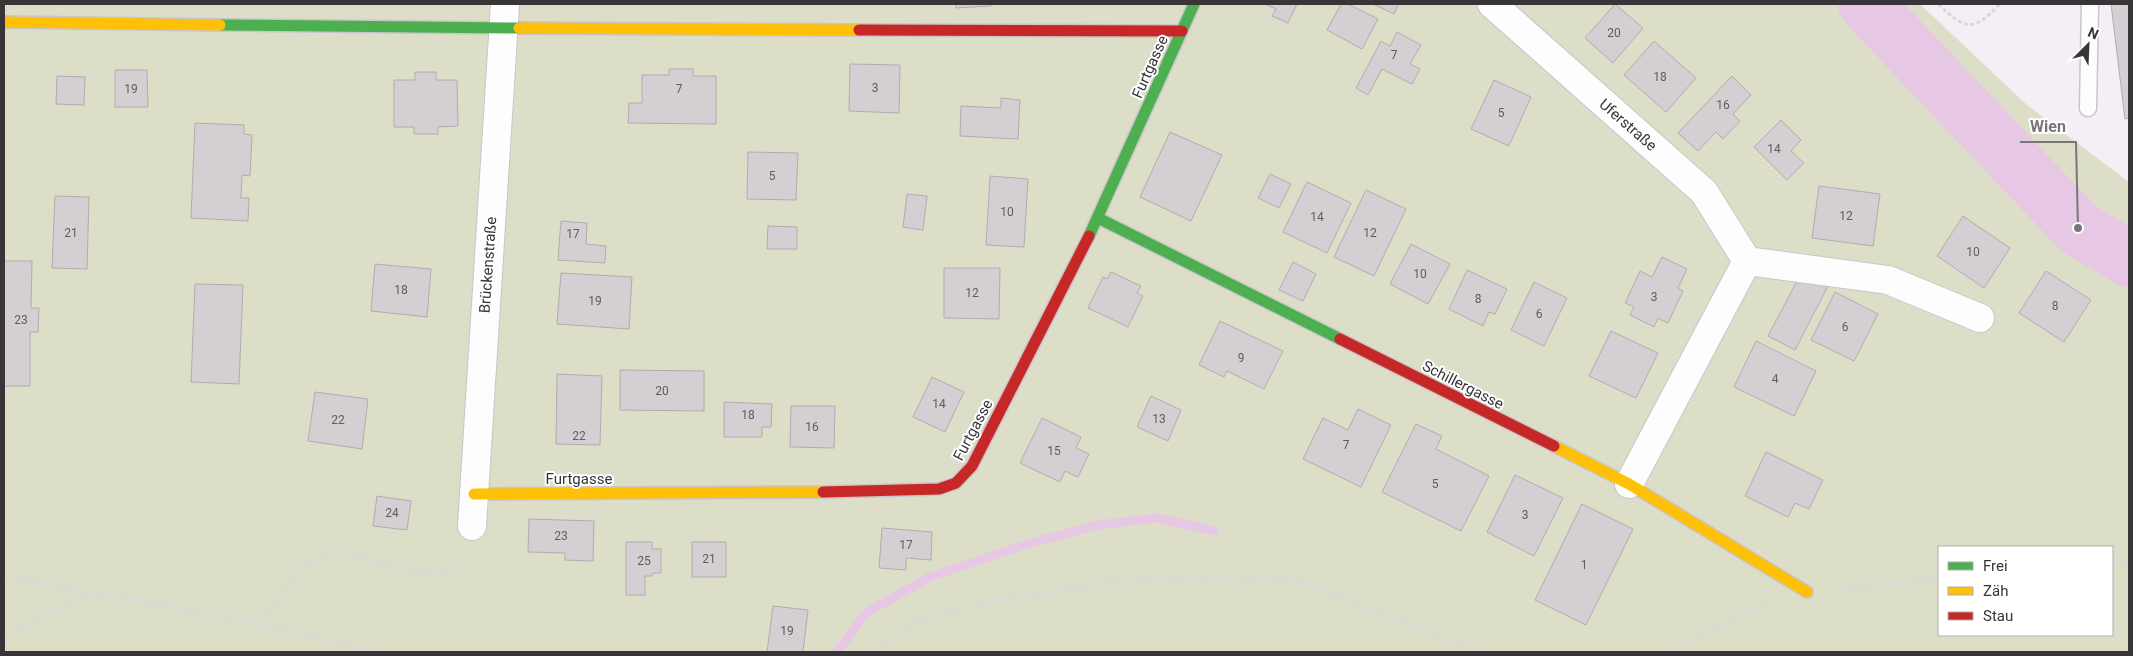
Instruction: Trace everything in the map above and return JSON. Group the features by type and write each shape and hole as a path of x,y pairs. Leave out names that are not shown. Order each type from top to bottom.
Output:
{"street":[{"name":"Furtgasse","path":"474,494 922,491 950,488 964,478 972,466 1098,218 1194,4"},
{"name":"Uferstraße","path":"1492,4 1704,192 1747,260"},
{"path":"4,22 504,16 1182,31"},
{"name":"Brückenstraße","path":"472,526 504,16"},
{"name":"Schillergasse","path":"1098,218 1628,484 1807,592"},
{"path":"1628,484 1747,260 1888,280 1980,318"}],"lane":[{"path":"2088,108 2090,4"}],"path":[{"path":"1938,4 1954,19 1966,25 1975,25 2000,4"},
{"path":"263,624 297,569 335,552 398,567 445,574 468,551 472,526"},
{"path":"2113,563 2129,561"},
{"path":"4,577 90,591 263,624 377,652"},
{"path":"877,652 890,640 921,619 999,600 1123,580 1291,578 1480,652"},
{"path":"1670,652 1744,613 1807,592 1938,579"},
{"path":"4,636 90,591"}],"green space":[{"path":"4,4 1920,4 2027,105 2129,182 2129,652 4,652"}],"building":[{"path":"955,4 991,4 991,6 956,8"},
{"path":"1265,4 1297,4 1288,23 1272,16 1276,9"},
{"path":"1341,4 1348,4 1378,19 1362,49 1327,30"},
{"path":"1373,4 1399,4 1394,14"},
{"path":"1615,4 1643,28 1613,63 1585,38"},
{"path":"2111,4 2129,4 2129,118 2125,119"},
{"path":"1397,32 1421,45 1410,64 1420,69 1412,84 1382,69 1368,95 1356,88 1381,41 1390,46"},
{"path":"1654,41 1696,78 1666,112 1624,75"},
{"path":"850,64 900,65 899,113 849,111"},
{"path":"669,69 693,69 693,76 716,76 716,124 628,123 629,103 642,103 642,75 669,75"},
{"path":"115,70 147,70 148,107 115,107"},
{"path":"415,72 436,72 436,80 457,80 458,126 438,127 438,134 414,134 414,127 394,127 394,80 415,80"},
{"path":"57,76 85,77 84,105 56,104"},
{"path":"1732,76 1751,95 1733,114 1740,121 1723,139 1716,132 1698,151 1678,133"},
{"path":"1494,80 1531,97 1509,146 1471,129"},
{"path":"1001,98 1020,100 1018,139 960,136 961,106 1001,108"},
{"path":"1781,120 1801,140 1791,151 1804,163 1787,180 1754,147"},
{"path":"195,123 244,125 244,134 252,135 250,176 242,175 241,198 249,198 248,221 191,218"},
{"path":"1170,132 1222,155 1191,221 1140,197"},
{"path":"748,152 798,153 796,200 747,199"},
{"path":"1270,174 1291,184 1279,208 1258,198"},
{"path":"990,176 1028,179 1024,247 986,245"},
{"path":"1307,182 1351,203 1327,253 1283,232"},
{"path":"1819,186 1880,194 1873,246 1812,238"},
{"path":"1366,190 1406,209 1374,276 1334,257"},
{"path":"907,194 927,196 923,230 903,227"},
{"path":"55,196 89,197 87,269 52,268"},
{"path":"1963,216 2010,248 1984,288 1937,256"},
{"path":"561,221 587,223 586,244 606,246 605,263 558,260"},
{"path":"768,226 797,227 797,249 767,249"},
{"path":"1411,244 1450,264 1428,304 1390,284"},
{"path":"1662,257 1687,269 1678,288 1683,291 1668,323 1658,318 1654,327 1630,315 1634,307 1625,303 1640,271 1652,277"},
{"path":"4,261 32,261 31,308 39,308 38,332 30,332 30,386 4,386"},
{"path":"1293,262 1316,274 1303,301 1279,290"},
{"path":"375,264 431,269 427,317 371,311"},
{"path":"944,268 1000,268 999,319 944,318"},
{"path":"1467,270 1507,289 1495,314 1489,312 1483,326 1449,309"},
{"path":"2046,271 2091,300 2064,342 2019,313"},
{"path":"1111,272 1141,286 1137,293 1143,296 1128,327 1088,308 1103,277 1107,279"},
{"path":"561,273 632,277 629,329 557,324"},
{"path":"1797,281 1828,286 1795,350 1768,336"},
{"path":"1534,282 1567,298 1544,346 1511,330"},
{"path":"195,284 243,285 239,384 191,382"},
{"path":"1835,292 1878,314 1854,361 1811,340"},
{"path":"1220,321 1283,351 1264,389 1227,371 1224,377 1199,365"},
{"path":"1611,331 1658,353 1636,398 1589,376"},
{"path":"1756,341 1816,371 1794,416 1734,387"},
{"path":"620,370 704,371 704,411 620,410"},
{"path":"557,374 602,376 600,445 556,444"},
{"path":"932,377 964,392 945,432 913,417"},
{"path":"315,392 368,399 362,449 308,441"},
{"path":"1151,396 1181,410 1168,441 1137,427"},
{"path":"724,402 772,404 771,427 762,427 762,437 724,437"},
{"path":"791,406 835,406 834,448 790,447"},
{"path":"1358,409 1391,425 1361,487 1303,459 1323,418 1348,430"},
{"path":"1042,418 1081,437 1076,448 1089,454 1078,477 1065,471 1060,482 1020,463"},
{"path":"1416,424 1442,436 1436,449 1489,476 1461,531 1382,492"},
{"path":"1766,452 1823,480 1809,509 1795,503 1788,517 1745,496"},
{"path":"1515,475 1563,498 1534,556 1487,532"},
{"path":"377,496 411,501 407,530 373,526"},
{"path":"1582,504 1633,529 1586,625 1535,600"},
{"path":"529,519 594,521 593,561 565,560 565,553 528,552"},
{"path":"882,528 932,532 931,560 906,558 906,570 879,568"},
{"path":"626,542 652,542 652,549 661,549 661,573 645,576 645,595 626,595"},
{"path":"692,542 726,542 726,577 692,577"},
{"path":"773,606 808,610 803,652 767,652"}],"waterway":[{"path":"1866,4 2078,228 2129,259"},
{"path":"837,652 866,613 930,577 1027,544 1098,525 1157,518 1214,531"}],"traffic: fast":[{"path":"1089,236 1194,4"},
{"path":"220,25 519,28"},
{"path":"1098,218 1340,339"}],"traffic: slow":[{"path":"4,22 220,25"},
{"path":"519,28 859,30"},
{"path":"1554,446 1629,484 1807,592"},
{"path":"474,494 823,492"}],"traffic: jam":[{"path":"859,30 1182,31"},
{"path":"823,492 939,489 956,483 972,466 1089,236"},
{"path":"1340,339 1554,446"}],"place":[{"name":"Wien","path":"2078,228"}]}
